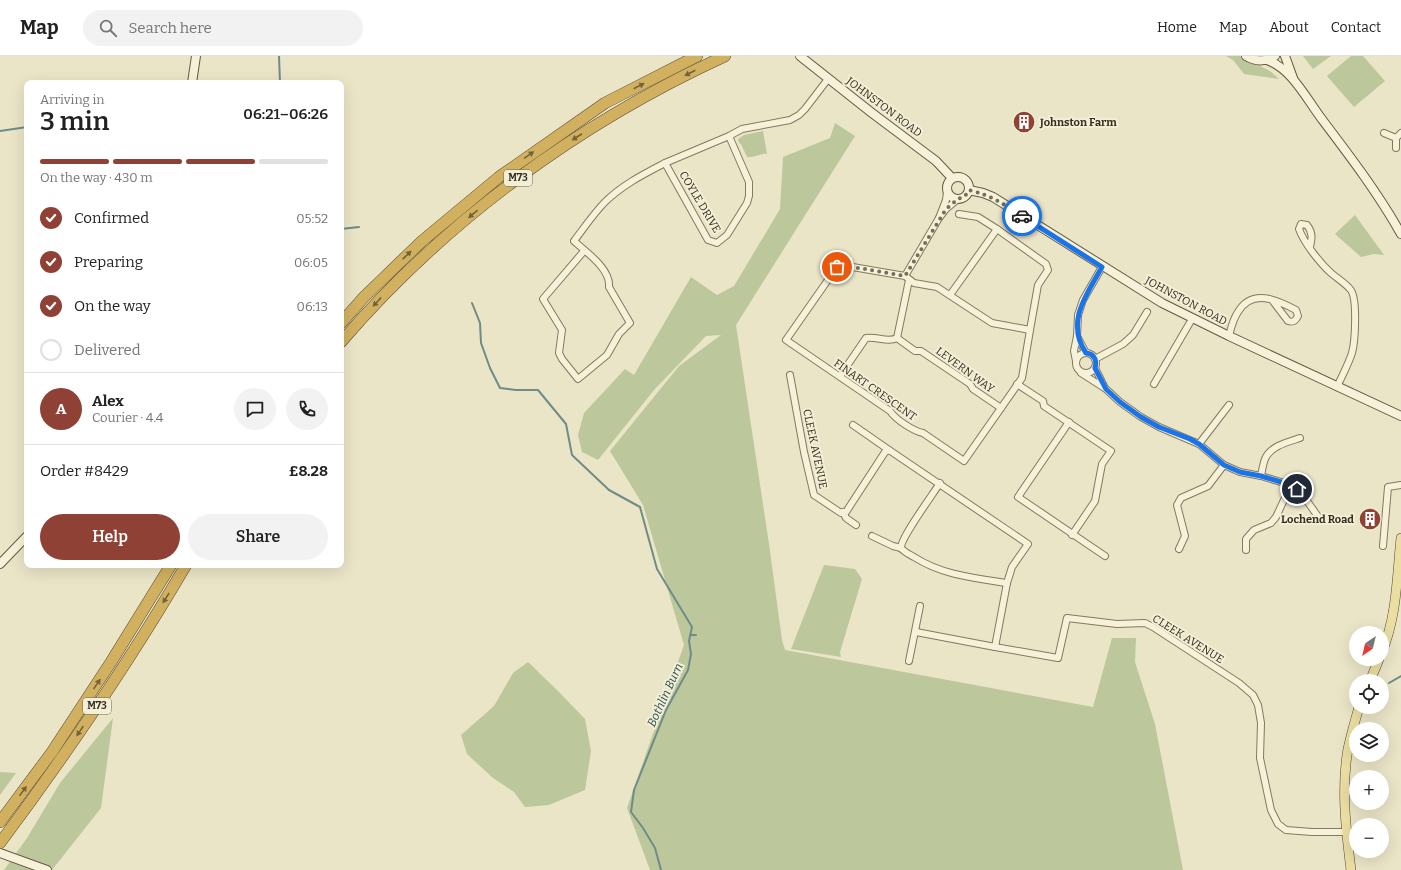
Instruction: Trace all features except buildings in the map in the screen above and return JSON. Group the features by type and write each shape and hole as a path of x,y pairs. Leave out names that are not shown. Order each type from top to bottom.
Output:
{"highway":[{"name":"M73","path":"344,320 364,297 422,241 499,177 605,103 697,56"},
{"name":"M73","path":"344,339 385,294 424,256 503,188 552,154 632,104 666,85 726,56"},
{"name":"M73","path":"0,822 52,752 111,662 169,568"},
{"name":"M73","path":"0,843 74,741 121,670 184,568"}],"main road":[{"path":"192,80 196,56"},
{"path":"1246,56 1256,60 1267,60 1276,64 1293,80 1371,184 1401,234"},
{"path":"1267,60 1275,56"},
{"path":"1285,56 1293,80"},
{"name":"JOHNSTON ROAD","path":"802,58 872,113 936,160 952,178 959,177 966,180 969,190 993,197 1102,267 1192,319 1401,416"},
{"path":"952,178 948,184 947,191 952,197 958,199 965,196 969,190"},
{"path":"1389,632 1396,597 1401,538"},
{"path":"0,564 24,539"},
{"path":"1351,870 1345,814 1345,779 1348,749 1358,714"},
{"path":"0,853 47,870"}],"street":[{"name":"COYLE DRIVE","path":"729,136 749,182 749,196 727,235 717,243 708,240 665,163 742,129 790,120 799,115 828,79"},
{"path":"1384,133 1396,138"},
{"path":"1396,148 1396,138 1401,133"},
{"path":"584,251 543,299 562,330 559,353 578,379 607,355 619,334 630,323 610,287 610,281 598,262 584,251 574,240 605,202 618,190 641,175 665,163"},
{"path":"840,376 866,338 871,337 893,340 897,338 907,278 939,218 946,200 947,191"},
{"path":"939,218 946,209 958,199"},
{"path":"959,214 978,218 997,229 1046,264 1048,267 1048,270 1038,285 1030,330"},
{"path":"950,295 997,229"},
{"path":"1310,247 1330,272 1352,291 1354,300 1354,338 1352,353 1337,387"},
{"name":"FINART CRESCENT","path":"839,265 907,278 914,283 937,287 950,295 992,323 1030,330 1022,378 964,461 923,433 917,432 893,416 890,411 786,340 839,265"},
{"path":"1102,267 1083,300 1078,315 1078,336 1074,351 1077,369 1106,389 1120,402 1141,417 1159,427 1199,444 1224,465 1240,472 1261,476 1291,485 1305,498 1319,518"},
{"path":"1229,336 1236,314 1242,305 1250,300 1259,298 1272,300"},
{"path":"1095,359 1123,344 1133,336 1147,312"},
{"path":"1154,384 1192,319"},
{"path":"1078,336 1086,353"},
{"name":"LEVERN WAY","path":"897,338 916,351 921,351 927,355 970,384 972,389 1001,408"},
{"path":"1076,361 1080,354 1086,353 1092,355 1095,359 1095,368 1106,389"},
{"path":"1081,373 1086,374 1092,372 1095,368"},
{"name":"CLEEK AVENUE","path":"790,375 804,452 814,495 841,513 843,512 846,518 856,525"},
{"path":"1017,384 1043,401 1044,406 1111,451 1102,464 1095,501 1072,535"},
{"path":"1199,444 1229,405"},
{"path":"1069,422 1018,497 1105,556"},
{"path":"853,425 1028,544 1012,567 1007,583 995,647 916,632"},
{"path":"1261,476 1265,459 1270,452 1280,445 1300,438"},
{"path":"843,512 846,512 885,452 889,450"},
{"path":"1180,549 1185,536 1177,506 1181,498 1208,486 1224,465"},
{"path":"901,548 900,545 940,484"},
{"path":"1246,550 1246,539 1254,530 1271,523 1276,517 1291,485"},
{"path":"1383,546 1388,487 1401,485"},
{"path":"872,536 893,546 901,548 919,560 939,570 955,575 1007,583"},
{"path":"909,661 920,606"},
{"name":"CLEEK AVENUE","path":"995,647 1058,658 1067,618 1118,624 1145,623 1153,626 1234,679 1253,695 1258,705 1261,723 1260,758 1271,810 1278,824 1286,830 1347,832"}],"green space":[{"path":"1226,56 1240,56 1270,71 1279,79 1244,74 1233,60"},
{"path":"1303,56 1331,56 1313,69"},
{"path":"1351,56 1363,56 1385,81 1354,107 1327,76"},
{"path":"835,123 855,136 736,325 782,640 785,650 1093,707 1112,638 1136,638 1135,662 1155,724 1183,870 650,870 627,808 684,645 643,505 610,451 679,366 721,335 706,336 654,390 598,460 582,452 578,435 584,413 625,369 634,375 691,277 717,295 734,286 780,209 783,157 830,138"},
{"path":"763,131 767,154 747,157 738,139 744,135"},
{"path":"1355,215 1384,255 1374,254 1361,257 1335,234"},
{"path":"824,565 855,569 862,579 840,652 841,657 791,649"},
{"path":"528,662 585,719 591,751 585,790 549,805 525,807 514,792 493,778 467,754 461,735 494,706 513,673"},
{"path":"113,718 101,808 52,870 4,870 27,838 60,783"},
{"path":"0,772 16,773 0,795"}],"waterway":[{"name":"Bothlin Burn","path":"279,56 280,80"},
{"path":"0,131 24,127"},
{"name":"Bothlin Burn","path":"344,229 359,227"},
{"name":"Bothlin Burn","path":"472,303 480,323 481,343 490,368 500,388 538,390 566,424 572,455 609,490 640,507 657,569 692,627 689,641 691,654 688,670 666,710 634,790 631,812 655,848 661,870"},
{"name":"Bothlin Burn","path":"690,635 696,635"},
{"path":"1389,683 1401,676"}],"way so far":[{"path":"837,267 841,265 905,276 939,218 946,209 958,199 965,196 969,190 993,197 1022,216"}],"place":[{"name":"Johnston Farm","path":"1024,122"},
{"name":"Lochend Road","path":"1370,519"}],"route":[{"path":"1022,216 1102,267 1083,300 1078,315 1078,336 1086,353 1092,355 1095,359 1095,368 1106,389 1120,402 1141,417 1159,427 1199,444 1224,465 1240,472 1261,476 1291,485 1297,489"}]}
